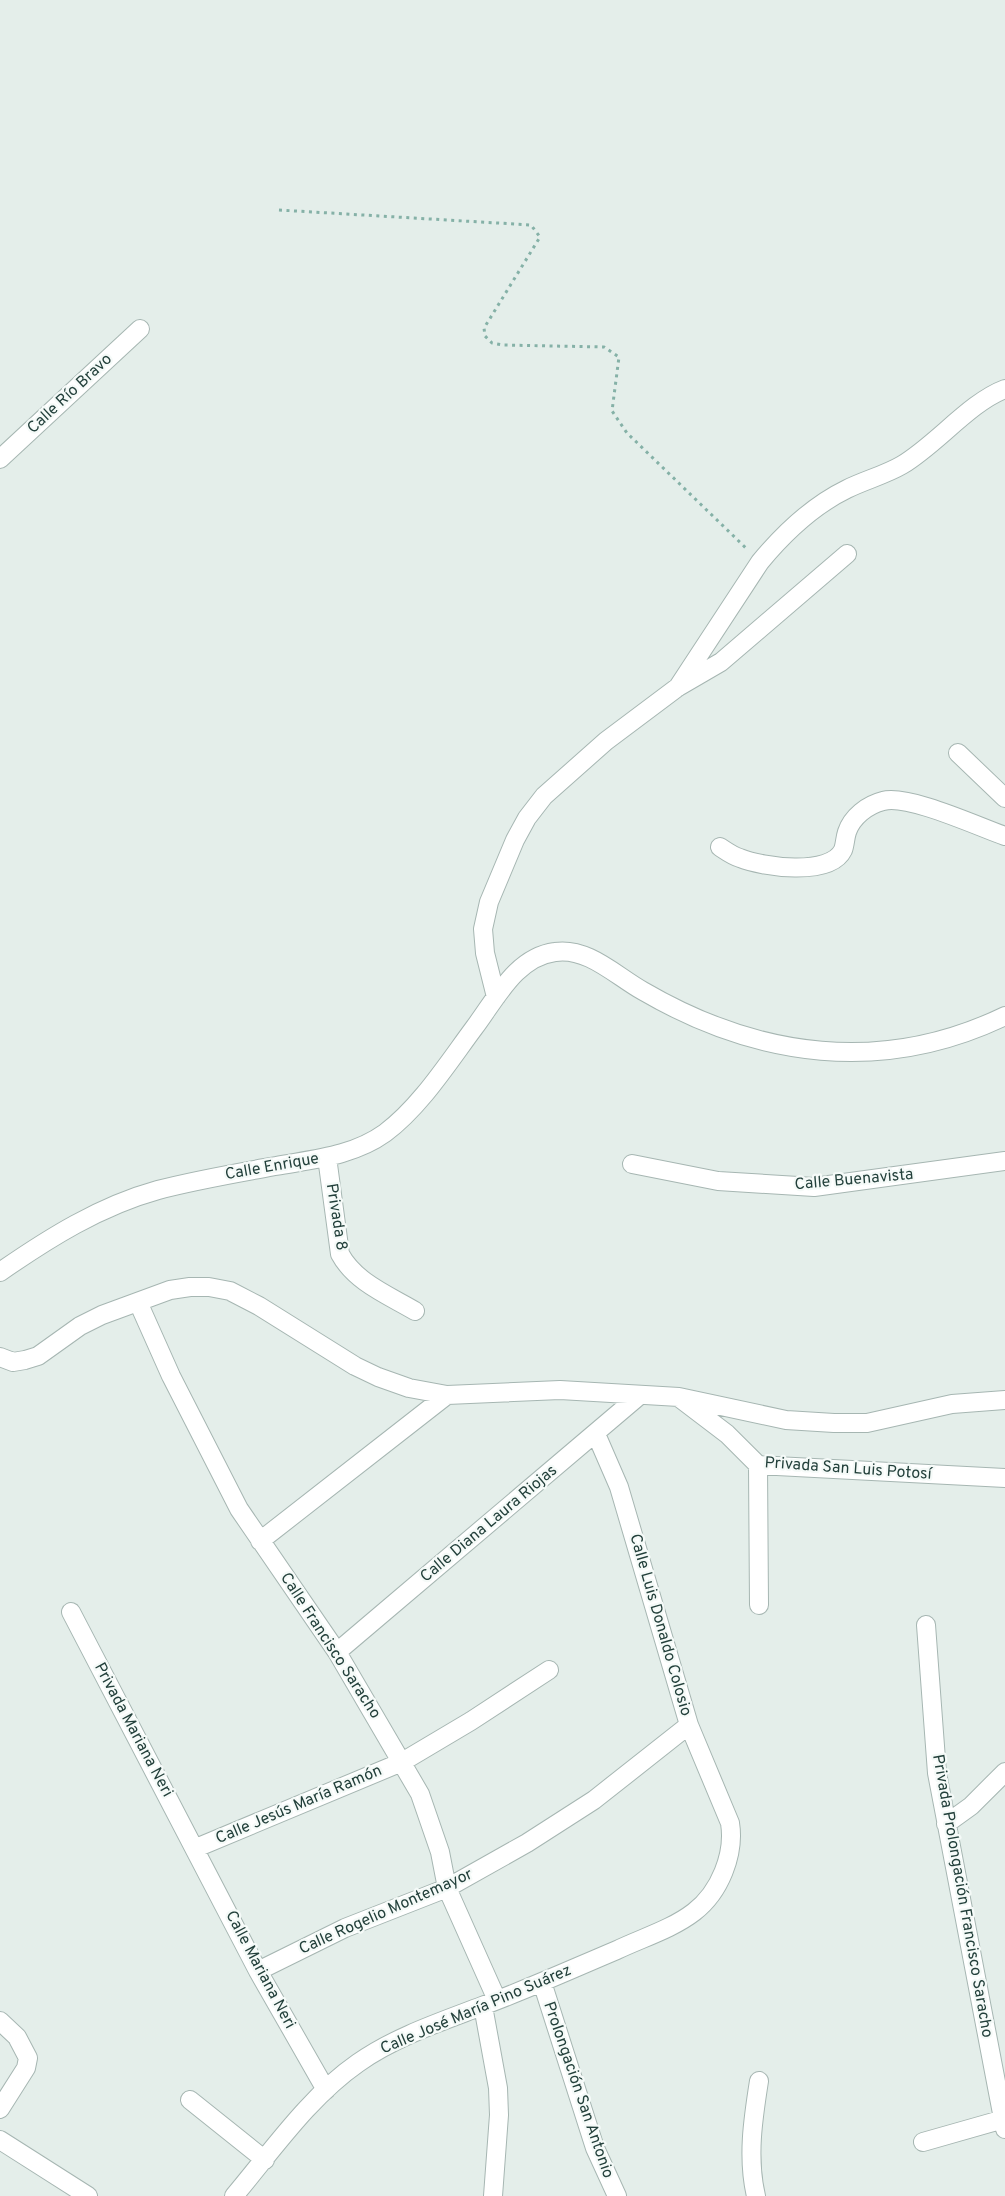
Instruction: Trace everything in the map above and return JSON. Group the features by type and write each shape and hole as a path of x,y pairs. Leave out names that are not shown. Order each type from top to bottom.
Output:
{"street":[{"name":"Calle Río Bravo","path":"0,459 140,329"},
{"path":"678,687 760,562 776,543 823,503 847,489 901,465 982,402 1005,389"},
{"path":"496,997 485,953 483,929 489,902 504,864 527,818 561,778 678,687 721,662 846,554"},
{"path":"958,753 1005,798"},
{"path":"720,847 738,858 771,865 800,867 829,863 843,850 851,823 871,806 885,800 931,809 1005,836"},
{"name":"Calle Enrique","path":"0,1272 86,1217 122,1202 184,1184 353,1151 367,1144 401,1119 496,997 525,965 540,955 558,951 588,957 665,1004 722,1028 766,1041 811,1050 852,1054 894,1051 971,1032 1005,1016"},
{"name":"Privada 8","path":"327,1157 340,1254 360,1278 415,1311"},
{"name":"Calle Buenavista","path":"633,1164 718,1181 814,1187 1005,1161"},
{"path":"0,1357 13,1362 38,1356 80,1326 138,1302 190,1287 230,1291 371,1374 409,1388 447,1395 560,1390 679,1397 786,1420 834,1423 867,1423 952,1404 1005,1400"},
{"name":"Calle Francisco Saracho","path":"138,1302 218,1470 260,1541 337,1652 420,1794 435,1833 447,1888 490,2003 500,2115 494,2196"},
{"path":"260,1541 447,1395"},
{"name":"Calle Diana Laura Riojas","path":"337,1652 640,1395"},
{"name":"Privada San Luis Potosí","path":"679,1397 727,1434 758,1465 1005,1478"},
{"name":"Calle Luis Donaldo Colosio","path":"596,1434 622,1497 689,1725 722,1798 733,1840 720,1878 709,1896 695,1911"},
{"path":"758,1465 759,1605"},
{"name":"Privada Mariana Neri","path":"70,1612 196,1848"},
{"name":"Privada Prolongación Francisco Saracho","path":"926,1625 937,1773 1004,2124"},
{"name":"Calle Jesús María Ramón","path":"196,1848 402,1762 471,1721 549,1670"},
{"name":"Calle Rogelio Montemayor","path":"258,1971 354,1924 447,1888 559,1824 628,1775 689,1725"},
{"path":"946,1824 971,1806 1005,1772"},
{"name":"Calle Mariana Neri","path":"196,1848 258,1971 326,2090"},
{"name":"Calle José María Pino Suárez","path":"234,2196 326,2090 352,2068 377,2052 447,2019 542,1982 671,1926 695,1911"},
{"name":"Prolongación San Antonio","path":"542,1982 595,2148 617,2196"},
{"path":"0,2021 17,2037 28,2058 26,2068 0,2109"},
{"path":"756,2196 751,2153 759,2081"},
{"path":"190,2100 265,2160"},
{"path":"923,2142 1004,2124"},
{"path":"0,2140 88,2196"}],"path":[{"path":"279,210 531,225 540,237 484,328 485,336 492,343 503,345 604,347 613,351 619,357 612,411 627,433 760,562"}]}
